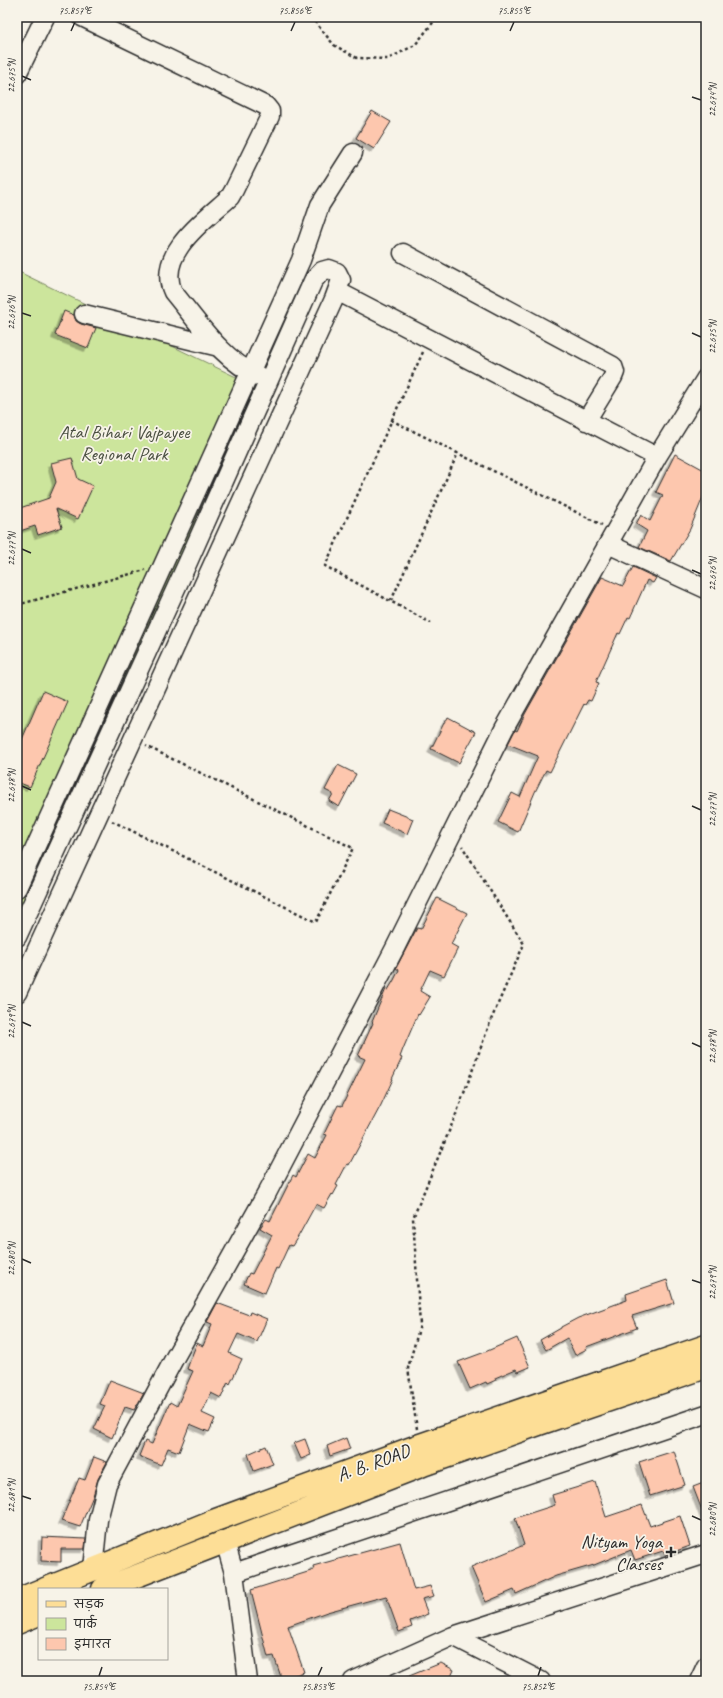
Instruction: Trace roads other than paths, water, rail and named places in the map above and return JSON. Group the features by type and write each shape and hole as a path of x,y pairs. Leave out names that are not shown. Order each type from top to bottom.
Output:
{"main road":[{"name":"A. B. ROAD","path":"48,1588 213,1521 420,1445 706,1346"},
{"name":"A. B. ROAD","path":"105,1588 423,1465 706,1367"},
{"path":"17,1600 38,1591"},
{"path":"17,1623 38,1614"}],"street":[{"path":"17,74 45,17"},
{"path":"82,17 266,106 270,111 270,116 230,197 189,234 176,254 169,276 169,284 173,292 219,347 250,372 269,380"},
{"path":"17,888 301,260 320,205 353,153"},
{"path":"403,253 613,366 615,372 613,377 586,421"},
{"path":"17,937 313,281 322,271 329,269 337,272 341,280 337,291 17,993"},
{"path":"337,291 657,457"},
{"path":"84,314 219,347"},
{"path":"93,1570 98,1520 107,1484 174,1359 267,1193 395,948 504,729 657,457 706,378"},
{"path":"612,538 706,589"},
{"path":"234,1573 706,1414"},
{"path":"225,1541 234,1573 248,1681"},
{"path":"353,1681 453,1636 706,1554"},
{"path":"453,1636 540,1681"},
{"path":"699,1681 706,1666"}],"place":[{"name":"Nityam Yoga Classes","path":"671,1552"}],"park label":[{"name":"Atal Bihari Vajpayee Regional Park","path":"124,442"}]}
